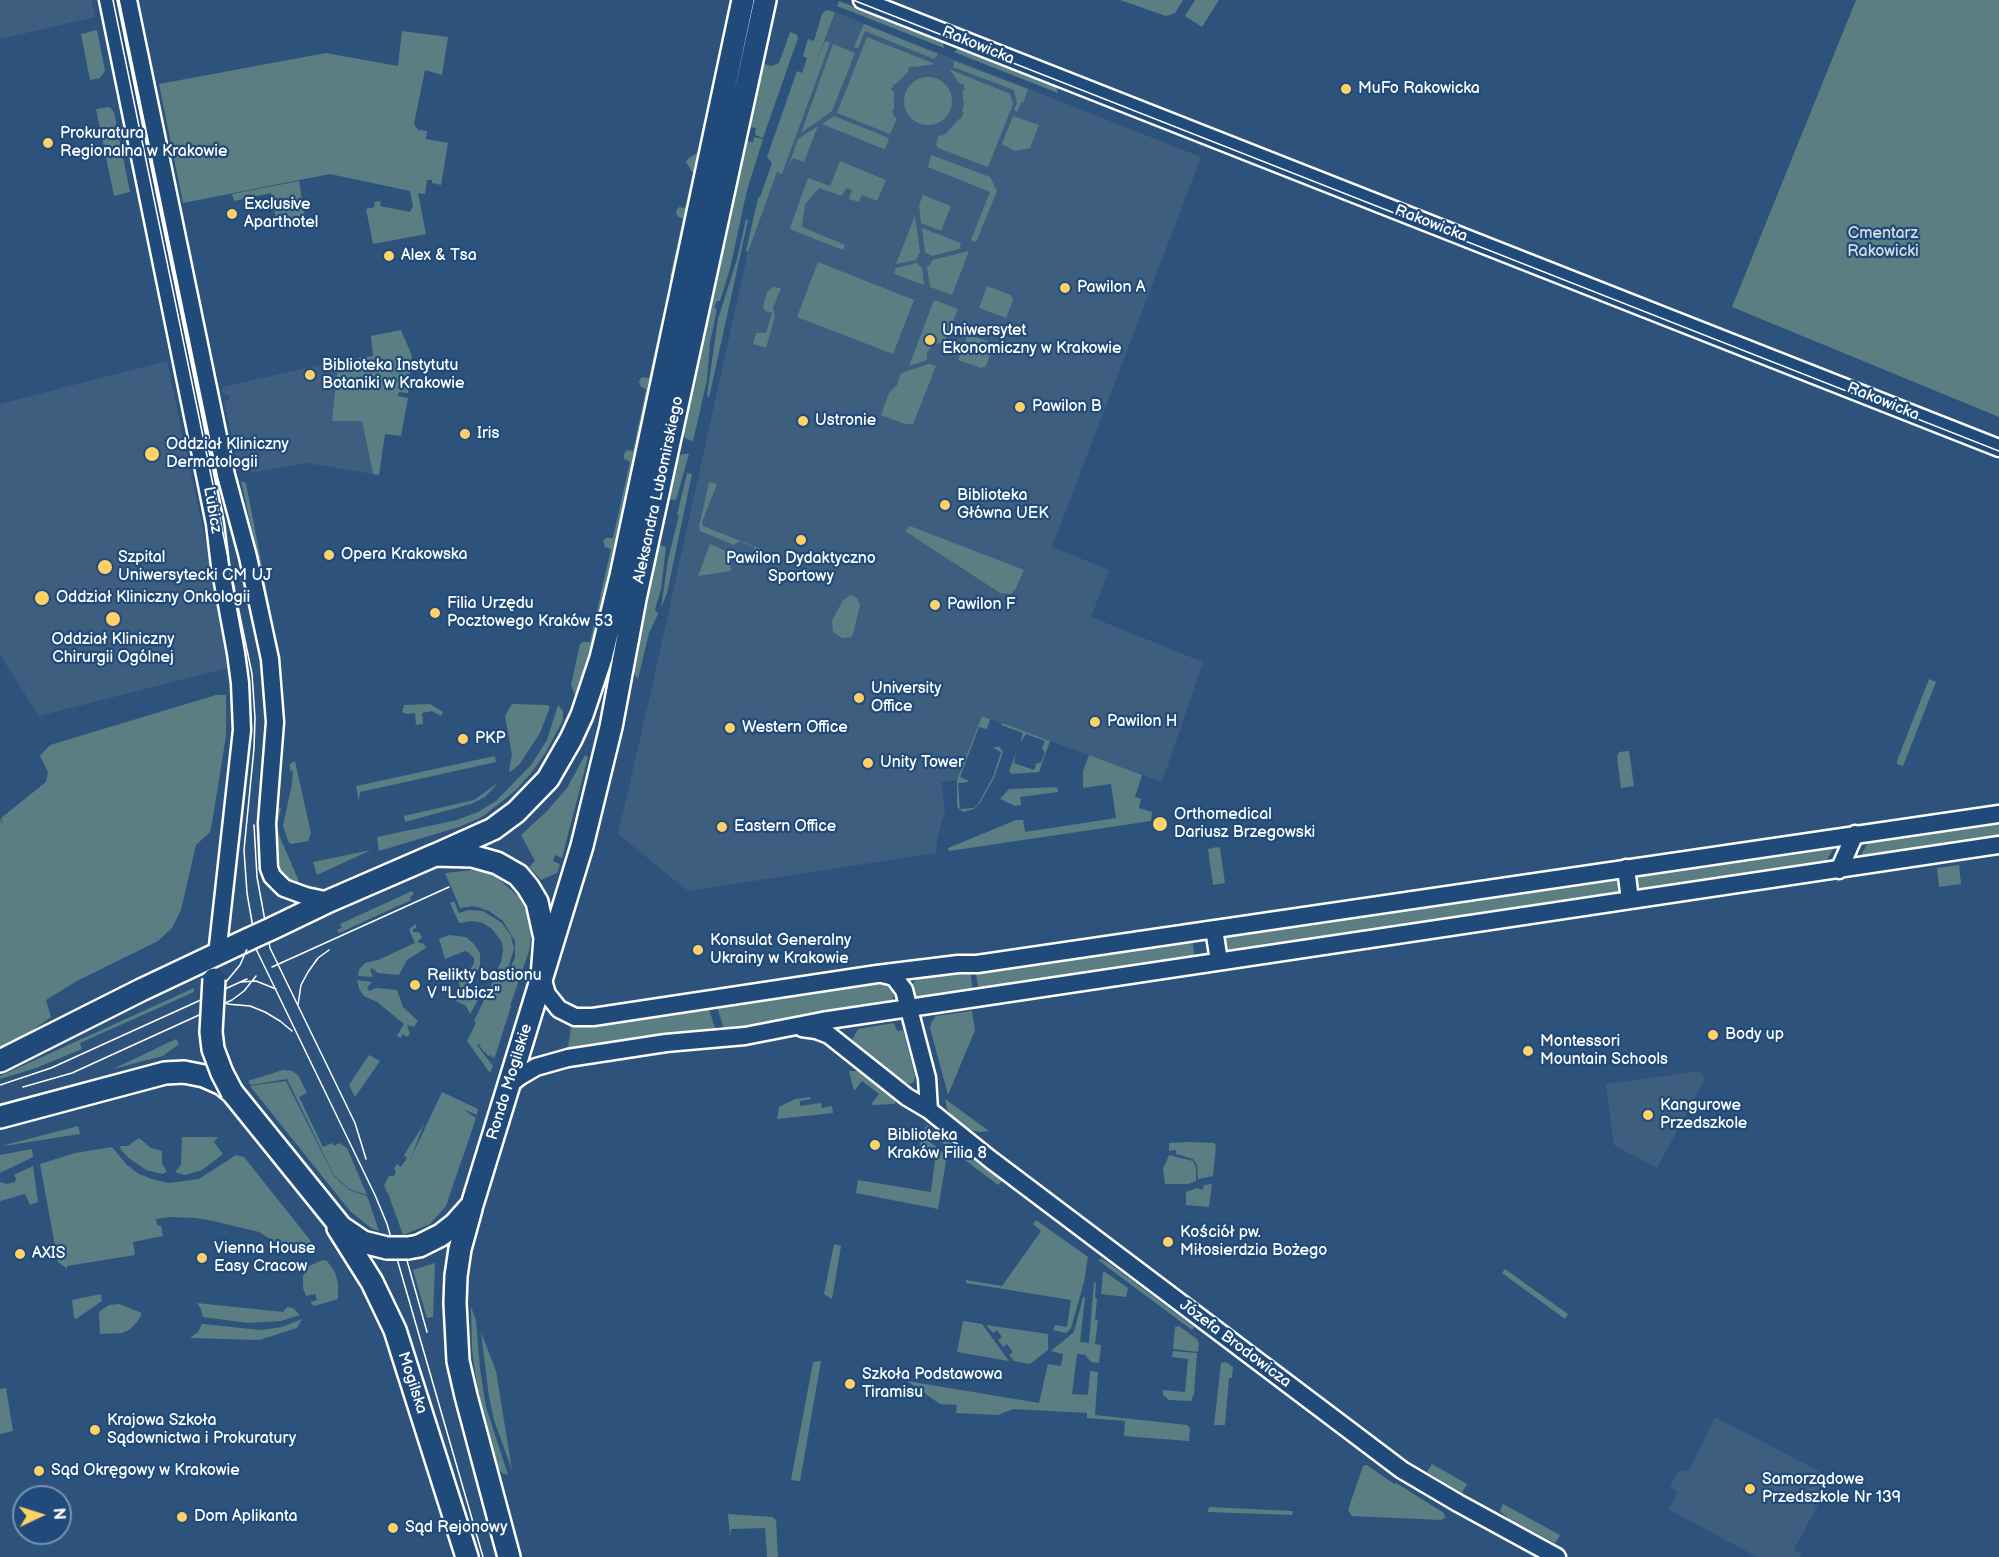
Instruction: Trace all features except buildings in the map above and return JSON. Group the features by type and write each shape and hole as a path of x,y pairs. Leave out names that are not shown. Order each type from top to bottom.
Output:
{"main road":[{"name":"Aleksandra Lubomirskiego","path":"435,855 493,829 516,812 548,779 572,739 582,715 611,617 743,0"},
{"name":"Aleksandra Lubomirskiego","path":"542,976 582,846 610,728 647,543 765,0"},
{"name":"Rondo Mogilskie","path":"463,854 489,860 511,871 524,881 537,902 544,927 545,950 542,976 472,1205 441,1235 419,1246 398,1248 374,1246 358,1239 334,1220 232,1092 213,1049 211,1032 217,955 329,901 435,855 463,854"},
{"path":"0,1061 217,955"},
{"path":"0,1116 153,1076 178,1072 204,1076 222,1084 232,1092"},
{"path":"472,1205 460,1249 456,1276 458,1361 509,1557"},
{"name":"Mogilska","path":"334,1220 372,1282 395,1330 467,1557"}],"street":[{"name":"Lubicz","path":"108,0 210,501 240,683 242,730 217,955"},
{"name":"Lubicz","path":"128,0 226,475 248,558 270,659 275,722 267,824 269,868 272,876 284,888 329,901"},
{"name":"Rakowicka","path":"862,0 1999,448"},
{"path":"542,976 545,990 562,1012 572,1016 592,1017 877,975 958,964 977,964 1999,813"},
{"path":"1839,870 1855,834"},
{"path":"508,1086 536,1067 568,1058 666,1043 745,1036 909,1008 1999,845"},
{"path":"1626,868 1630,900"},
{"path":"1214,929 1218,961"},
{"path":"877,975 890,975 897,979 904,990 927,1078 929,1110"},
{"name":"Józefa Brodowicza","path":"792,1027 816,1030 829,1035 907,1097 929,1110 990,1159 1394,1464 1458,1503 1557,1557"}],"shaded area":[{"path":"0,0 91,0 95,17 0,39"},
{"name":"Uniwersytet Ekonomiczny w Krakowie","path":"835,12 1201,157 1052,547 1109,570 1091,617 1203,662 1162,782 982,716 957,780 941,782 945,810 936,853 688,891 618,834 748,252"},
{"name":"Szpital Uniwersytecki CM UJ","path":"167,361 232,667 39,716 0,655 0,404"},
{"path":"338,361 332,420 362,421 373,474 306,463 251,473 250,466 239,467 224,401 229,400 231,396 223,394 222,387"},
{"name":"Kangurowe Przedszkole","path":"1700,1071 1705,1079 1657,1168 1614,1145 1606,1084"},
{"name":"Samorządowe Przedszkole Nr 139","path":"1715,1417 1832,1478 1794,1550 1802,1555 1800,1557 1757,1557 1668,1509 1678,1492 1670,1487 1678,1472 1689,1470"}],"green space":[{"path":"1120,0 1183,0 1175,13 1166,16"},
{"path":"1195,0 1219,0 1202,27 1185,16"},
{"name":"Cmentarz Rakowicki","path":"1856,0 1999,0 1999,417 1732,307"},
{"path":"839,1 943,42 944,48 837,6"},
{"path":"826,10 835,12 815,66 825,41 830,43 782,174 777,172 748,252 746,251 758,198 772,163 767,157 797,71 802,73 807,58 803,56 808,39 814,41 822,14"},
{"path":"864,24 938,54 934,59 865,31 858,48 854,47"},
{"path":"97,30 105,71 100,78 90,80 81,34"},
{"path":"402,31 448,37 442,75 425,70 414,124 418,130 427,131 426,139 448,143 441,185 427,180 425,194 418,193 426,234 373,244 366,209 375,207 374,202 381,201 380,206 410,212 413,206 410,191 330,174 183,203 159,84 326,53 398,66"},
{"path":"790,32 798,38 763,138 755,135 756,128 751,127 747,135 746,141 753,142 754,137 763,139 747,190 730,269 720,301 717,301 714,308 717,309 710,343 707,380 693,441 681,435 740,157 764,64 772,66 779,63"},
{"path":"867,37 935,64 908,68 909,71 894,84 891,90 894,91 894,110 892,111 894,117 897,118 890,134 837,113"},
{"path":"833,44 855,53 832,111 801,133"},
{"path":"959,48 1056,86 1058,93 954,52"},
{"path":"954,61 1028,89 1017,112 1014,110 1017,103 1014,90 953,67"},
{"path":"949,69 1010,94 1013,104 988,167 938,148 936,145 939,135 947,133 961,119 964,112 962,111 964,104 962,91 965,90 963,83 960,84"},
{"path":"923,77 933,77 945,84 952,96 952,106 945,118 933,125 923,125 908,114 904,106 904,96 915,81"},
{"path":"109,107 114,112 130,192 114,196 96,109"},
{"path":"834,116 889,138 886,147 884,149 822,124"},
{"path":"1013,116 1039,125 1030,148 1015,151 1002,144"},
{"path":"818,126 804,162 793,158 788,167 798,139"},
{"path":"701,151 704,157 618,548 615,548 617,552 605,605 575,695 571,685 580,644 590,642 611,549 605,547 603,541 606,538 613,538 630,462 624,459 624,454 627,450 633,451 646,389 641,387 639,381 642,377 649,378 662,318 664,318 666,309 669,310 674,289 671,288 673,278 670,277 683,219 677,216 676,211 679,207 685,208 693,173 686,162"},
{"path":"931,155 990,177 997,191 976,242 971,240 990,192 928,167"},
{"path":"840,161 886,180 877,201 862,195 859,202 849,199 852,190 846,188 842,196 819,188 805,204 802,227 845,245 843,250 790,228 808,178 830,186"},
{"path":"299,181 305,218 277,223 271,193 234,201 232,194"},
{"path":"923,195 951,206 941,231 921,223 919,205"},
{"path":"915,216 920,252 916,260 896,264"},
{"path":"746,219 748,220 709,398 707,395 718,319 737,259"},
{"path":"922,228 961,243 959,249 932,256 925,252"},
{"path":"969,251 952,295 930,287 927,267 932,260"},
{"path":"818,262 914,300 893,354 797,317"},
{"path":"917,263 922,268 924,285 894,274 896,268"},
{"path":"987,286 1011,295 1013,300 1006,318 979,308"},
{"path":"773,287 781,288 773,308 775,316 766,348 753,344 756,333 766,333 772,313 765,311 763,307 767,292"},
{"path":"934,300 958,309 943,346 940,343 934,344 927,352 927,360 909,366"},
{"path":"401,330 412,356 408,393 399,392 398,396 408,398 401,436 385,434 379,475 373,474 362,421 332,421 338,361 373,356 371,336"},
{"path":"968,334 994,344 986,366 981,368 958,360"},
{"path":"929,364 936,366 913,424 905,424 881,415 889,393 897,385 901,373"},
{"path":"689,454 676,500 669,499 673,481 670,480 676,457"},
{"path":"687,473 692,474 667,593 661,608 668,560"},
{"path":"241,481 246,483 270,608 269,608"},
{"path":"709,482 717,484 702,522 703,526 761,549 759,554 754,553 754,547 739,541 734,545 700,531"},
{"path":"910,526 1024,570 1015,590 1010,594 1000,593 905,531"},
{"path":"710,544 728,552 731,571 698,576"},
{"path":"659,545 666,547 661,589 655,609 658,614 649,633 638,679 632,671 651,567 654,567"},
{"path":"851,595 857,598 860,605 853,634 851,637 842,638 833,632 832,621 843,600"},
{"path":"1929,679 1936,682 1903,766 1897,764 1897,761"},
{"path":"216,695 226,695 226,736 213,817 210,832 196,845 181,910 172,928 158,941 77,981 46,1000 51,1017 20,1039 0,1048 0,819 3,826 1,818 46,782 48,772 40,756 50,745"},
{"path":"430,704 443,712 441,716 432,711 422,713 423,724 416,725 415,713 402,712 404,705"},
{"path":"512,704 550,707 540,733 519,765 510,772 512,755 505,716"},
{"path":"558,705 563,711 563,720 546,752 515,791 482,817 459,827 379,851 377,837 457,820 478,812 496,801 531,765 547,740"},
{"path":"982,716 990,719 987,729 979,727 960,777 969,781 958,783 960,809 974,808 978,804 993,777 1001,752 993,748 999,746 1003,752 994,778 980,803 974,809 963,812 957,807 957,780"},
{"path":"1002,723 1050,741 1039,772 1012,774 1009,771 1016,753 1014,763 1034,770 1045,753 1042,748 1045,741 1026,734 1020,743 1023,733 1001,725"},
{"path":"1629,751 1634,786 1621,788 1617,757 1619,752"},
{"path":"585,755 588,757 562,858 555,855 553,861 560,864 557,873 541,880 529,867 535,861 521,835 567,788"},
{"path":"1089,755 1142,775 1135,797 1141,799 1139,808 1152,812 1151,821 949,851 948,848 1016,820 1023,820 1025,832 1116,818 1111,784 1083,788 1083,771"},
{"path":"495,756 496,762 360,792 359,801 356,786"},
{"path":"295,761 311,833 308,841 292,844 289,843 283,826 292,784 293,771 290,770 290,764"},
{"path":"499,782 485,797 471,804 405,822 404,816 474,800"},
{"path":"1057,787 1058,792 1020,797 1021,805 1015,806 1000,799 1009,789"},
{"path":"279,808 281,808 277,826 279,835 301,886 283,878 276,865 274,845"},
{"path":"1999,817 1999,842 1858,860 1872,836"},
{"path":"1836,844 1822,869 1637,892 1636,889 1635,874"},
{"path":"1220,848 1225,883 1213,885 1208,849"},
{"path":"371,850 317,875 313,862"},
{"path":"1959,865 1961,884 1939,887 1937,868"},
{"path":"472,870 495,876 518,896 526,910 531,933 530,948 510,1003 494,1060 494,1056 491,1058 491,1055 488,1056 485,1052 487,1050 484,1052 480,1043 477,1045 493,1066 490,1073 467,1041 499,969 503,950 502,942 492,929 483,923 472,921 459,923 450,903 454,901 459,913 469,910 483,911 502,923 511,936 514,949 505,978 515,958 515,941 503,921 489,911 474,906 460,908 445,873"},
{"path":"1619,877 1622,893 1227,953 1224,951 1223,933"},
{"path":"412,891 414,894 410,897 411,900 339,933 337,930 342,928 340,924"},
{"path":"416,924 413,932 419,932 422,937 417,942 424,944 426,948 407,960 399,975 378,973 372,968 370,970 373,977 358,976 359,970 365,963 378,960 415,943 409,929"},
{"path":"449,935 466,937 480,953 480,966 467,993 478,1000 470,1014 466,1006 456,1001 460,989 458,975 471,969 474,958 465,951 445,959 439,939"},
{"path":"1192,936 1195,961 979,993 975,968"},
{"path":"970,969 973,994 917,999 915,996 913,983 919,977"},
{"path":"357,980 372,982 367,988 369,991 377,988 397,990 403,1007 418,1021 414,1027 407,1025 410,1034 407,1037 402,1034 401,1038 397,1036 404,1024 377,1002 364,996"},
{"path":"874,984 885,985 892,990 894,996 891,1004 885,1007 724,1029 717,1007"},
{"path":"194,988 194,992 80,1043 82,1049 36,1068 0,1079 0,1076"},
{"path":"709,1009 715,1028 569,1050 568,1047 571,1027"},
{"path":"972,1011 975,1030 948,1095 930,1028 931,1023 936,1016"},
{"path":"894,1023 897,1031 903,1030 915,1076 914,1082 910,1084 902,1082 851,1042 858,1029"},
{"path":"176,1039 179,1044 163,1056 113,1069"},
{"path":"369,1055 380,1061 355,1097 349,1085"},
{"path":"283,1070 292,1071 298,1075 307,1093 299,1097 323,1147 339,1143 347,1148 367,1195 349,1189 334,1175 287,1079 251,1085 248,1081"},
{"path":"849,1071 860,1071 895,1099 895,1104 872,1105 879,1094 862,1081 854,1091"},
{"path":"286,1081 334,1176 349,1190 367,1196 379,1231 371,1228 350,1211 250,1086"},
{"path":"442,1092 478,1109 477,1115 463,1109 476,1118 446,1206 430,1224 403,1235 388,1193 392,1191 387,1193 384,1185 389,1176 394,1176 397,1164 401,1167 407,1158 404,1155 424,1124 410,1160"},
{"path":"810,1097 811,1099 800,1101 800,1106 821,1103 822,1108 832,1106 833,1113 777,1119 779,1107 795,1099"},
{"path":"945,1099 989,1131 970,1130 952,1116 947,1109"},
{"path":"927,1125 1002,1181 998,1185 924,1129"},
{"path":"78,1126 80,1134 4,1146 5,1145"},
{"path":"921,1135 947,1155 938,1209 856,1193 858,1180 931,1192 935,1160 919,1158"},
{"path":"182,1137 218,1137 214,1142 223,1154 202,1170 185,1175 175,1172 181,1165"},
{"path":"139,1138 151,1148 162,1151 162,1163 167,1172 162,1174 146,1170 121,1150 120,1146 128,1146"},
{"path":"1188,1142 1216,1145 1213,1176 1198,1179 1197,1165 1193,1159 1176,1154 1176,1150 1169,1151 1169,1143"},
{"path":"112,1147 127,1165 139,1174 169,1183 199,1179 236,1155 244,1157 318,1250 280,1245 259,1232 213,1221 170,1217 156,1219 157,1225 161,1226 163,1236 133,1242 135,1255 67,1266 67,1269 58,1262 40,1164 75,1153"},
{"path":"32,1149 33,1157 0,1173 0,1155"},
{"path":"1169,1155 1193,1161 1196,1167 1196,1181 1188,1184 1165,1184 1163,1169"},
{"path":"33,1166 38,1202 30,1205 25,1194 0,1201 0,1182 7,1184 15,1182 14,1175"},
{"path":"1212,1184 1209,1207 1186,1205 1186,1192 1197,1188 1203,1190 1204,1185"},
{"path":"1036,1220 1088,1257 1084,1282 1071,1328 1066,1333 1053,1330 1055,1325 1067,1327 1071,1300 966,1283 966,1280 1002,1286 1041,1231 1033,1224"},
{"path":"834,1244 841,1246 832,1299 824,1294"},
{"path":"1101,1259 1194,1327 1192,1330 1098,1260"},
{"path":"323,1260 327,1261 335,1272 338,1299 314,1306 310,1302 317,1300 315,1294 306,1296 303,1276 309,1266"},
{"path":"435,1263 433,1317 427,1318 413,1270"},
{"path":"1505,1269 1568,1314 1565,1319 1502,1273"},
{"path":"1103,1272 1128,1288 1126,1297 1101,1294"},
{"path":"1094,1282 1097,1299 1095,1320 1098,1320 1095,1344 1101,1345 1099,1363 1091,1362 1085,1355 1077,1354 1072,1394 1088,1395 1090,1371 1098,1372 1095,1415 1187,1425 1190,1429 1189,1441 1124,1436 1125,1421 1087,1418 1087,1413 1013,1409 998,1415 956,1413 957,1405 940,1404 907,1381 1039,1403 1048,1364 1061,1366 1063,1354 1051,1351 1074,1332 1083,1297 1085,1297 1080,1342 1089,1343"},
{"path":"101,1294 102,1301 76,1319 74,1318 72,1300"},
{"path":"197,1303 283,1312 287,1307 293,1308 300,1315 281,1321 248,1323 203,1317"},
{"path":"119,1304 142,1313 138,1321 122,1333 100,1334 99,1312 109,1305"},
{"path":"471,1307 476,1320 486,1407 508,1475 502,1473 497,1467 480,1405 472,1350"},
{"path":"302,1319 297,1328 259,1340 190,1338 198,1332 202,1324 261,1330 282,1327"},
{"path":"963,1321 982,1324 1009,1361 957,1352"},
{"path":"986,1325 1048,1334 1048,1350 1030,1364 1014,1361 1009,1355 1013,1352 1007,1344 1003,1347 998,1340 1002,1337 997,1330 993,1333"},
{"path":"1179,1326 1197,1339 1198,1352 1173,1349 1175,1327"},
{"path":"481,1332 496,1371 512,1470 494,1420"},
{"path":"1173,1351 1197,1353 1194,1394 1191,1401 1169,1400 1163,1395 1163,1390 1185,1392 1188,1359 1172,1357"},
{"path":"821,1361 800,1481 791,1480 813,1362"},
{"path":"1226,1362 1233,1367 1232,1378 1229,1378 1225,1425 1214,1425 1221,1363"},
{"path":"6,1388 13,1431 0,1434 0,1389"},
{"path":"1432,1464 1467,1484 1462,1493 1427,1472"},
{"path":"1367,1465 1394,1484 1396,1483 1444,1513 1445,1518 1441,1520 1352,1516 1348,1510 1363,1466"},
{"path":"1503,1504 1560,1535 1558,1539 1555,1543 1509,1519 1500,1511"},
{"path":"1209,1507 1293,1511 1292,1515 1208,1512"},
{"path":"728,1514 773,1517 776,1520 778,1557 767,1557 765,1528 731,1529 730,1537"}],"tram line":[{"path":"113,0 252,674 255,718 254,748 244,850 247,893 257,951 387,1224 483,1557"},
{"path":"853,0 1999,451"},
{"path":"254,825 257,877 270,948 355,1123 366,1159"},
{"path":"272,967 449,887"},
{"path":"221,988 240,965 250,934"},
{"path":"298,1005 301,985 308,972 318,958 329,950"},
{"path":"23,1087 72,1073 232,1000 244,991 256,976"},
{"path":"0,1085 51,1068 247,979"},
{"path":"241,982 256,981 276,989"},
{"path":"227,1004 250,1006 265,1012 292,1031"},
{"path":"406,1257 427,1332"}],"place":[{"name":"MuFo Rakowicka","path":"1346,89"},
{"name":"Prokuratura Regionalna w Krakowie","path":"48,143"},
{"name":"Exclusive Aparthotel","path":"232,214"},
{"name":"Alex & Tsa","path":"389,256"},
{"name":"Pawilon A","path":"1065,288"},
{"name":"Uniwersytet Ekonomiczny w Krakowie","path":"930,340"},
{"name":"Biblioteka Instytutu Botaniki w Krakowie","path":"310,375"},
{"name":"Pawilon B","path":"1020,407"},
{"name":"Ustronie","path":"803,421"},
{"name":"Iris","path":"465,434"},
{"name":"Oddział Kliniczny Dermatologii","path":"152,454"},
{"name":"Biblioteka Główna UEK","path":"945,505"},
{"name":"Pawilon Dydaktyczno Sportowy","path":"801,540"},
{"name":"Opera Krakowska","path":"329,555"},
{"name":"Szpital Uniwersytecki CM UJ","path":"105,567"},
{"name":"Oddział Kliniczny Onkologii","path":"42,598"},
{"name":"Pawilon F","path":"935,605"},
{"name":"Filia Urzędu Pocztowego Kraków 53","path":"435,613"},
{"name":"Oddział Kliniczny Chirurgii Ogólnej","path":"113,619"},
{"name":"University Office","path":"859,698"},
{"name":"Pawilon H","path":"1095,722"},
{"name":"Western Office","path":"730,728"},
{"name":"PKP","path":"463,739"},
{"name":"Unity Tower","path":"868,763"},
{"name":"Orthomedical Dariusz Brzegowski","path":"1160,824"},
{"name":"Eastern Office","path":"722,827"},
{"name":"Konsulat Generalny Ukrainy w Krakowie","path":"698,950"},
{"name":"Relikty bastionu V \"Lubicz\"","path":"415,985"},
{"name":"Body up","path":"1713,1035"},
{"name":"Montessori Mountain Schools","path":"1528,1051"},
{"name":"Kangurowe Przedszkole","path":"1648,1115"},
{"name":"Biblioteka Kraków Filia 8","path":"875,1145"},
{"name":"Kościół pw. Miłosierdzia Bożego","path":"1168,1242"},
{"name":"AXIS","path":"20,1254"},
{"name":"Vienna House Easy Cracow","path":"202,1258"},
{"name":"Szkoła Podstawowa Tiramisu","path":"850,1384"},
{"name":"Krajowa Szkoła Sądownictwa i Prokuratury","path":"95,1430"},
{"name":"Sąd Okręgowy w Krakowie","path":"39,1471"},
{"name":"Samorządowe Przedszkole Nr 139","path":"1750,1489"},
{"name":"Dom Aplikanta","path":"182,1517"},
{"name":"Sąd Rejonowy","path":"393,1528"}]}
